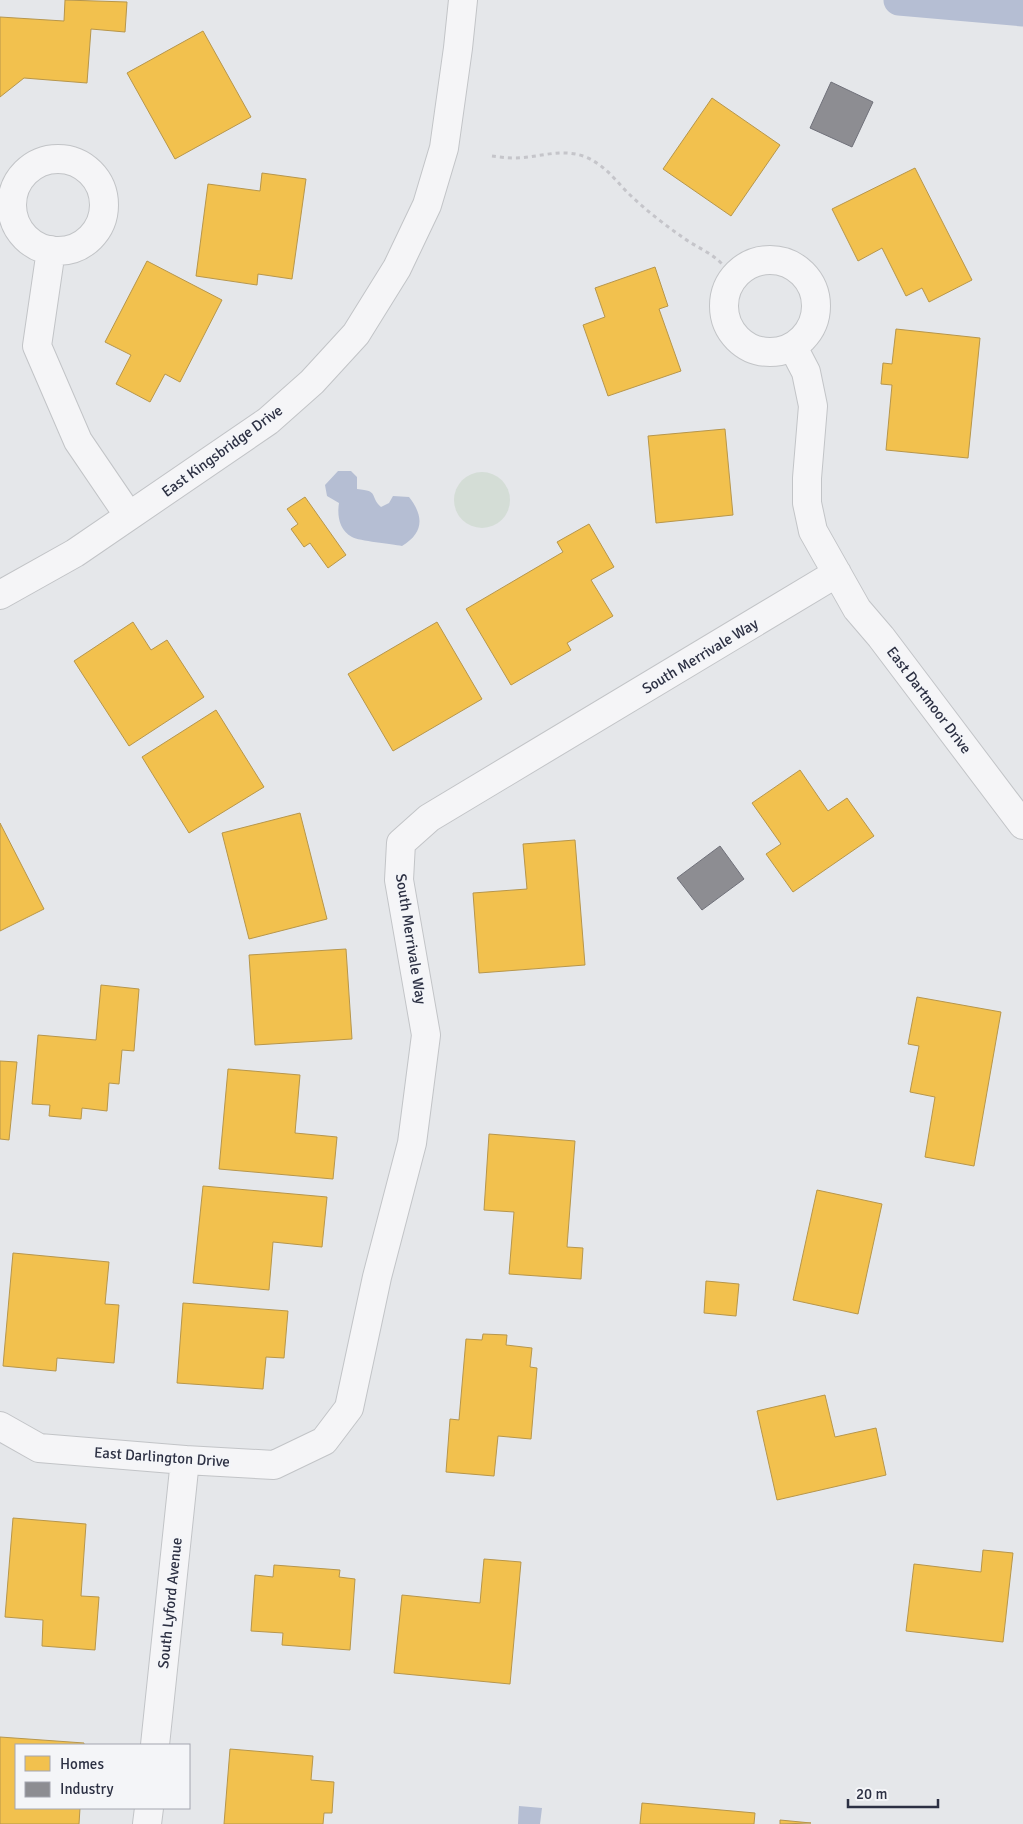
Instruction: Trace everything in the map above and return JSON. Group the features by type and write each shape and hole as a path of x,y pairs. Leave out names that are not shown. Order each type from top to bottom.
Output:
{"street":[{"name":"East Kingsbridge Drive","path":"0,595 75,554 268,421 312,382 356,334 397,268 427,205 444,148 463,7"},
{"path":"51,250 37,346 78,441 129,516"},
{"name":"East Dartmoor Drive","path":"793,347 806,372 813,406 807,478 807,504 813,531 857,609 881,637 1023,825"},
{"name":"South Merrivale Way","path":"324,1441 350,1408 377,1277 412,1143 426,1034 399,880 402,843 428,818 837,573"},
{"name":"East Darlington Drive","path":"0,1426 39,1448 185,1460 274,1464 324,1441"},
{"name":"South Lyford Avenue","path":"155,1744 185,1460"},
{"path":"147,1824 149,1809"}],"path":[{"path":"492,156 516,158 564,152 597,162 627,192 666,225 714,256 722,265"}],"shaded area":[{"path":"482,472 493,474 502,480 508,489 510,500 508,511 502,520 493,526 482,528 471,526 462,520 456,511 454,500 456,489 462,480 471,474"}],"water":[{"path":"338,471 351,471 357,477 357,489 372,493 381,507 389,503 393,496 409,497 419,517 418,530 414,536 402,546 361,540 348,534 340,522 339,503 327,496 325,485"},
{"path":"519,1806 542,1808 540,1824 518,1824"}],"building: Homes":[{"path":"65,0 127,2 125,32 91,29 87,83 24,78 0,97 0,17 64,21"},
{"path":"203,31 251,117 175,159 127,73"},
{"path":"712,98 780,145 731,216 663,169"},
{"path":"915,168 972,280 929,302 922,288 906,296 882,248 858,261 832,209"},
{"path":"262,173 306,179 292,279 258,274 257,285 196,276 208,184 260,191"},
{"path":"147,261 222,300 180,382 165,374 150,402 116,384 131,355 105,342"},
{"path":"655,267 668,306 659,309 681,371 608,396 583,325 605,317 595,288"},
{"path":"896,329 980,338 968,458 886,450 892,385 881,384 883,363 892,364"},
{"path":"725,429 733,515 656,523 648,436"},
{"path":"305,497 346,555 328,568 310,543 304,547 291,529 298,524 287,509"},
{"path":"589,524 614,567 591,580 613,616 567,643 571,650 511,685 466,609 563,552 557,542"},
{"path":"133,622 151,650 167,640 204,697 129,746 74,661"},
{"path":"437,622 482,699 393,751 348,674"},
{"path":"216,710 264,787 189,833 142,757"},
{"path":"800,770 828,811 847,798 874,836 793,892 766,854 781,844 752,803"},
{"path":"300,813 327,919 249,939 222,833"},
{"path":"0,823 44,909 0,931"},
{"path":"575,840 585,965 479,973 473,893 527,889 523,844"},
{"path":"346,949 352,1039 255,1045 249,955"},
{"path":"101,985 139,989 134,1051 122,1050 119,1084 109,1083 107,1111 82,1108 81,1119 49,1116 50,1105 32,1104 38,1035 96,1040"},
{"path":"917,997 1001,1012 974,1166 925,1157 935,1097 910,1092 919,1046 908,1044"},
{"path":"0,1061 17,1062 9,1140 0,1139"},
{"path":"228,1069 300,1075 295,1133 337,1137 333,1179 219,1169"},
{"path":"489,1134 575,1141 567,1247 583,1248 581,1279 509,1274 514,1212 484,1210"},
{"path":"203,1186 327,1197 322,1247 273,1242 269,1290 193,1283"},
{"path":"817,1190 882,1204 858,1314 793,1300"},
{"path":"13,1253 109,1262 105,1304 119,1305 114,1363 57,1358 56,1371 3,1366"},
{"path":"706,1281 739,1284 736,1316 704,1313"},
{"path":"183,1303 288,1311 284,1358 266,1357 263,1389 177,1383"},
{"path":"483,1334 507,1335 506,1345 532,1348 530,1367 537,1368 531,1439 498,1436 494,1476 446,1472 450,1419 459,1420 466,1339 482,1340"},
{"path":"825,1395 835,1437 876,1428 886,1475 777,1500 757,1411"},
{"path":"13,1518 86,1524 81,1596 99,1597 95,1650 42,1646 43,1620 5,1617"},
{"path":"983,1550 1013,1553 1003,1642 906,1631 914,1564 981,1572"},
{"path":"484,1559 521,1562 510,1684 394,1673 402,1595 480,1603"},
{"path":"274,1565 340,1570 339,1577 355,1579 350,1650 282,1645 283,1633 251,1631 255,1575 273,1577"},
{"path":"0,1737 84,1743 15,1744 15,1809 80,1809 79,1824 0,1824"},
{"path":"230,1749 313,1756 311,1780 334,1782 332,1813 324,1813 323,1824 224,1824"},
{"path":"642,1803 755,1813 754,1824 640,1824"},
{"path":"780,1820 811,1823 780,1824"}],"building: Industry":[{"path":"831,82 873,102 852,147 810,128"},
{"path":"720,846 744,879 702,910 677,878"}],"waterway":[{"path":"899,0 1023,11"}]}
